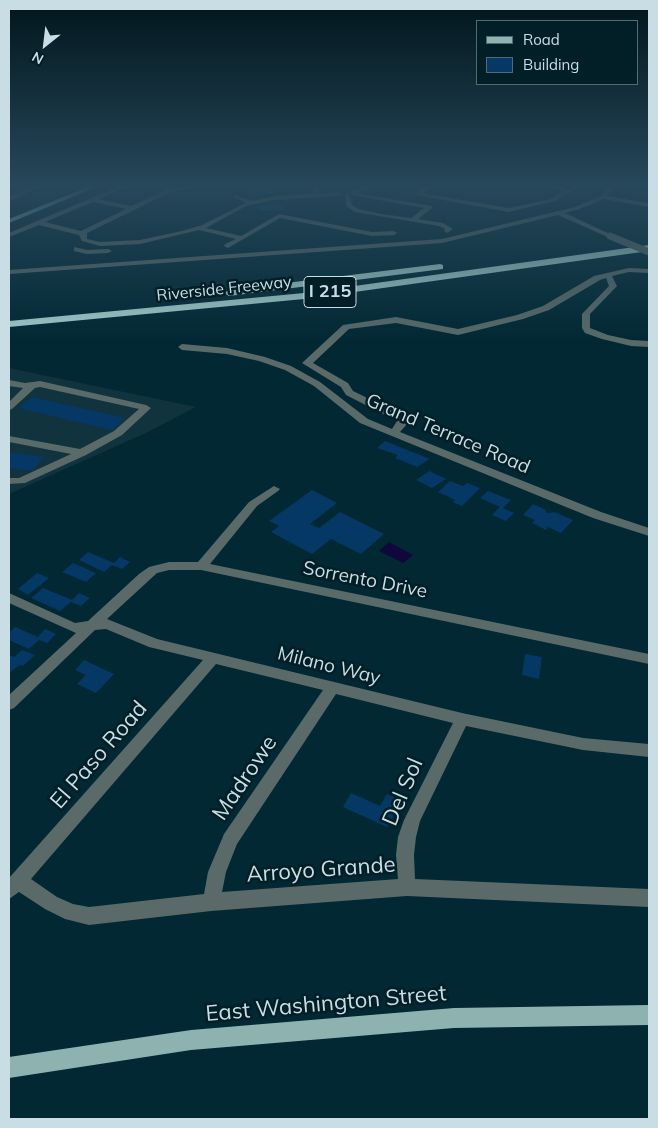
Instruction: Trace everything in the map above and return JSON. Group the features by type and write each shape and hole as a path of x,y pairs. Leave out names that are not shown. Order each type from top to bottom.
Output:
{"highway":[{"name":"Riverside Freeway","path":"9,314 219,295 649,240"},
{"name":"Riverside Freeway","path":"9,324 304,296 649,248"}],"main road":[{"name":"East Washington Street","path":"9,1068 210,1038 454,1018 649,1015"}],"street":[{"path":"84,239 92,243 114,247 149,248"},
{"path":"77,250 86,252 161,239"},
{"path":"228,246 241,239"},
{"path":"9,272 404,246 456,239"},
{"path":"616,239 649,252"},
{"path":"393,433 403,423 402,419 349,393 345,386 307,363 346,328 353,325 396,320 458,332 520,317 546,308 590,281 607,275 629,270 649,271"},
{"path":"607,275 612,281 613,286 586,314 586,328 588,331 605,337 631,343 649,344"},
{"name":"Grand Terrace Road","path":"182,346 227,351 262,359 288,368 317,384 364,421 597,515 649,532"},
{"path":"9,384 25,386 40,384 146,408 118,433 82,453 21,481 9,480"},
{"path":"9,407 32,385"},
{"path":"9,439 82,453"},
{"path":"201,566 253,504 274,489"},
{"name":"Sorrento Drive","path":"9,704 143,577 153,570 169,566 201,566 649,659"},
{"name":"Milano Way","path":"9,598 74,628 107,624 154,643 462,719 583,744 649,750"},
{"name":"El Paso Road","path":"13,885 214,657"},
{"name":"Madrowe","path":"211,902 216,872 230,840 333,687"},
{"name":"Del Sol","path":"407,887 406,846 412,820 462,719"},
{"name":"Arroyo Grande","path":"13,885 72,913 89,916 211,902 407,887 649,898"}],"shaded area":[{"path":"9,368 196,407 146,433 9,494"},
{"path":"389,542 413,555 403,563 379,551"}],"building":[{"path":"32,397 125,418 112,430 18,408"},
{"path":"385,441 430,459 417,467 395,458 398,455 377,448"},
{"path":"9,452 44,457 32,471 9,468"},
{"path":"429,471 446,479 432,488 416,480"},
{"path":"450,481 463,486 467,483 480,488 462,506 452,502 455,500 438,492"},
{"path":"312,490 337,503 310,524 319,528 340,512 384,534 361,554 331,539 312,554 271,532 279,526 269,521"},
{"path":"488,491 511,500 503,508 514,513 506,521 492,515 500,507 480,498"},
{"path":"533,504 546,510 548,513 554,512 573,520 561,533 548,527 546,530 532,523 535,520 523,515"},
{"path":"88,552 114,563 120,557 130,562 122,569 112,565 104,572 79,560"},
{"path":"73,563 96,573 86,582 62,572"},
{"path":"37,573 49,578 28,595 18,589"},
{"path":"43,588 72,600 79,593 90,598 81,606 71,602 60,611 31,598"},
{"path":"15,627 38,637 45,629 56,634 47,643 39,640 29,649 9,640 9,633"},
{"path":"22,650 35,655 23,666 20,665 9,673 9,655 14,657"},
{"path":"525,654 542,657 539,679 522,675"},
{"path":"84,660 114,674 96,693 77,684 86,675 75,670"},
{"path":"351,793 380,806 387,794 402,800 387,827 343,807"}]}
